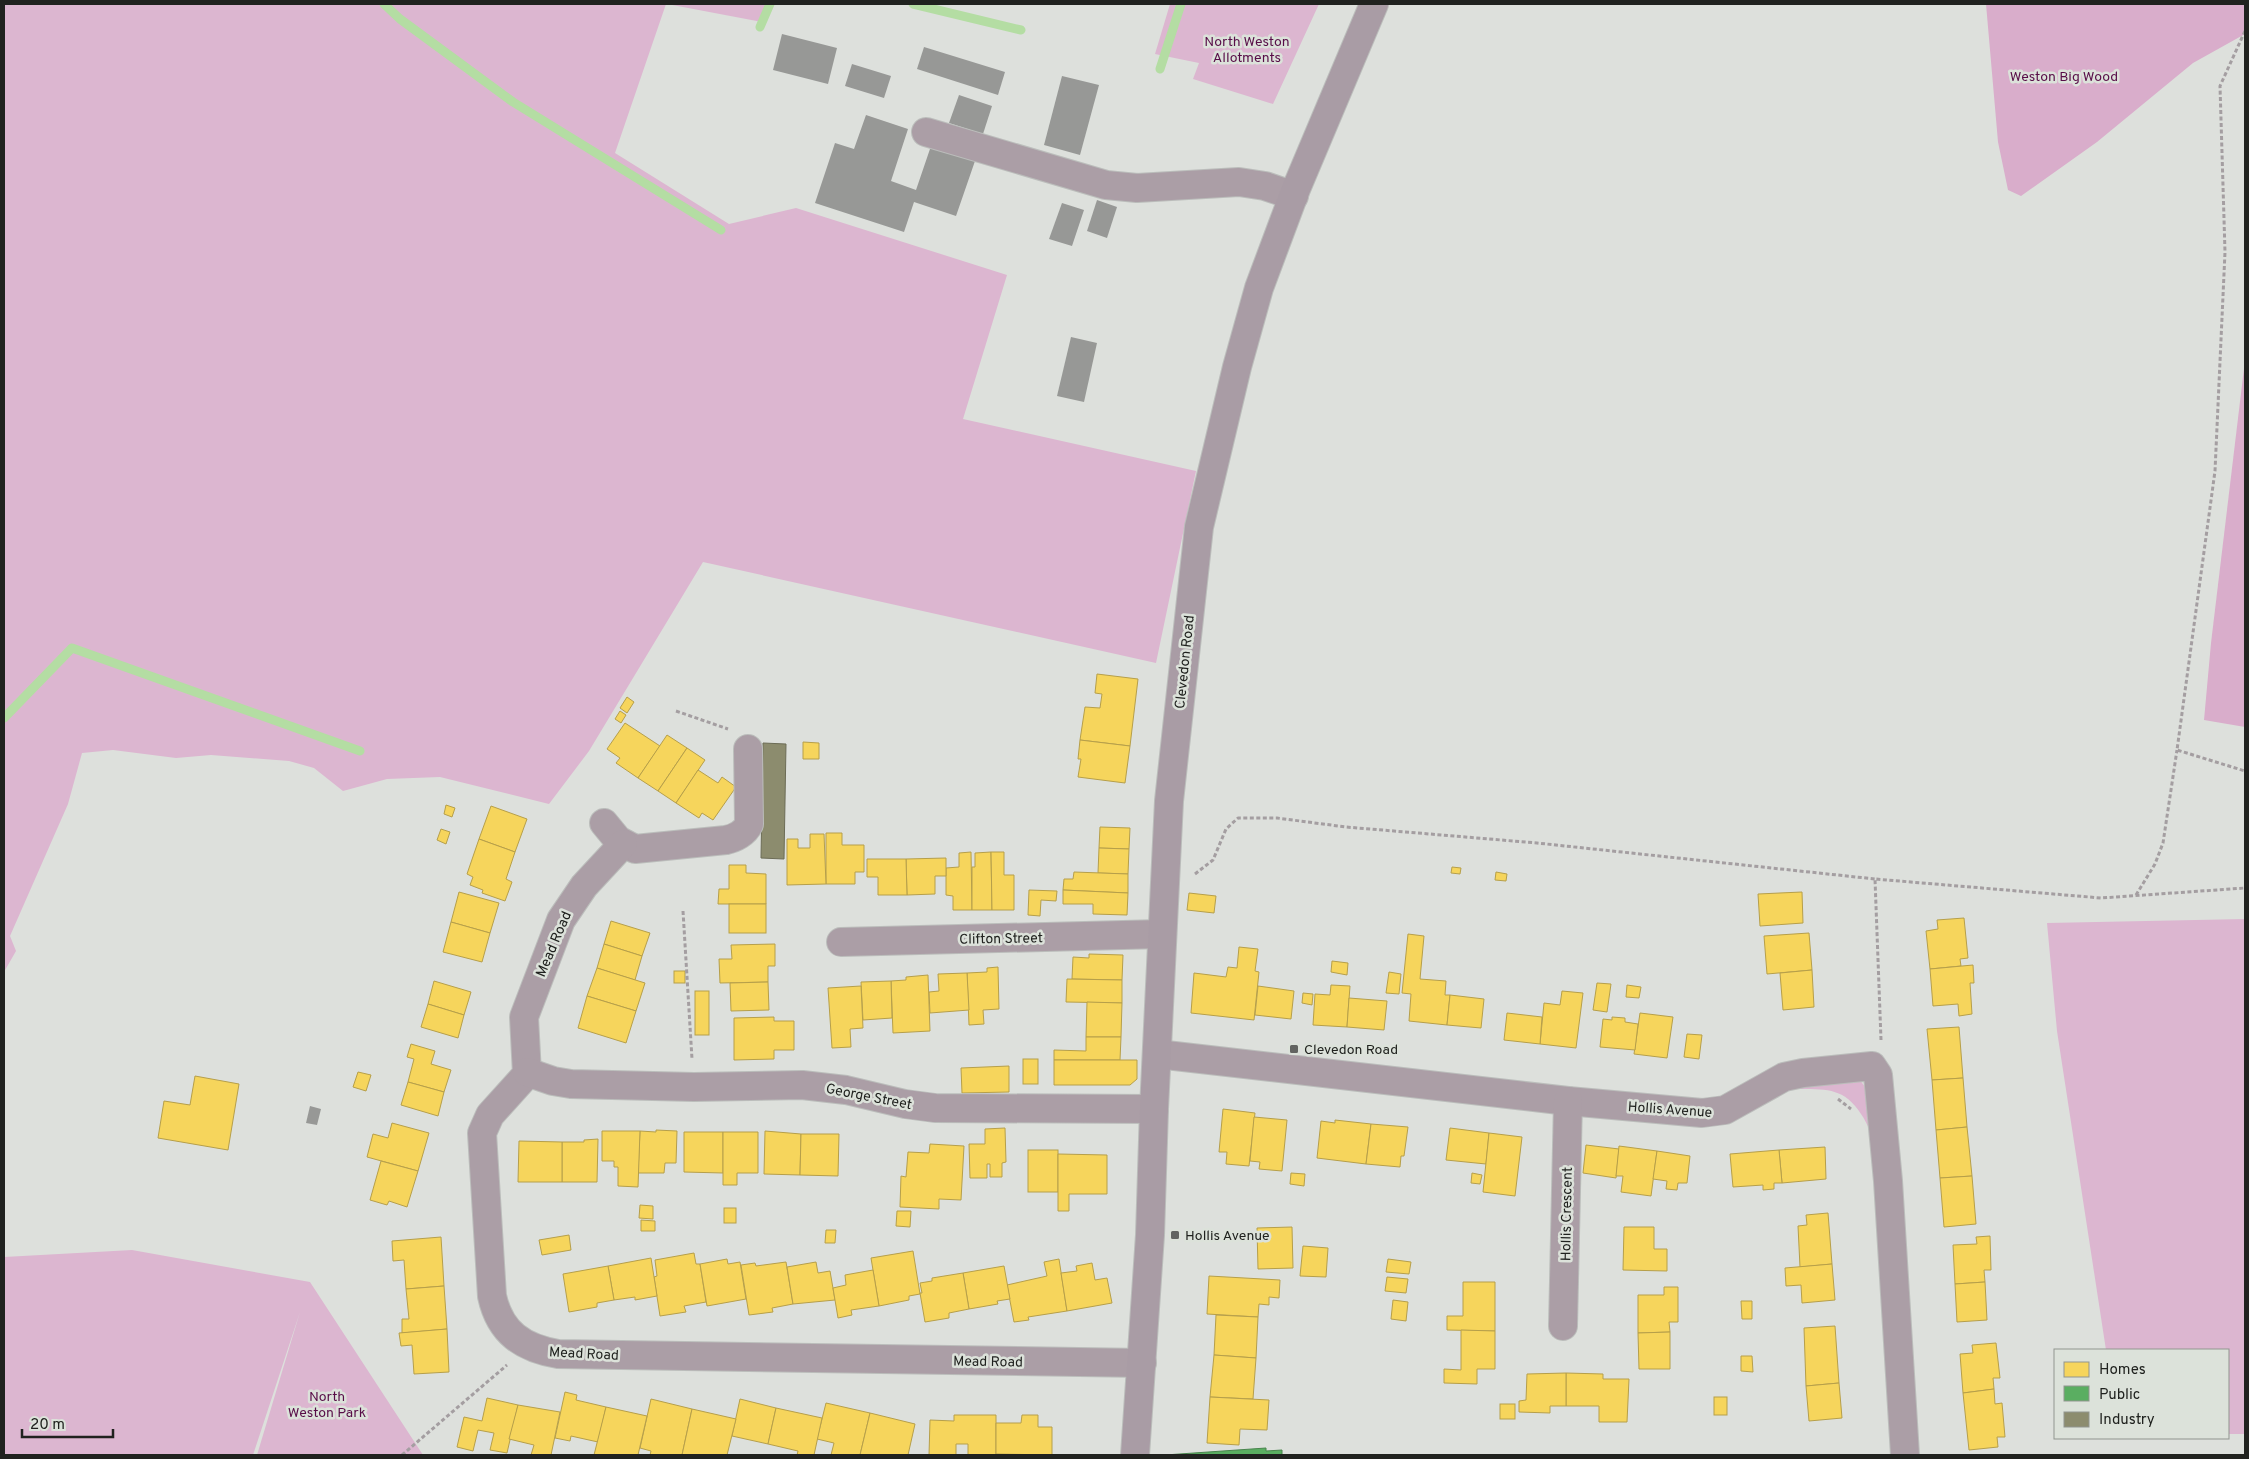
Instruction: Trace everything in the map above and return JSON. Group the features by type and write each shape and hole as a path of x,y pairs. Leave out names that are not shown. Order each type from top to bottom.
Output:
{"main road":[{"name":"Clevedon Road","path":"1135,1455 1150,1235 1154,1109 1169,801 1199,528 1237,367 1259,288 1294,196 1374,4"}],"street":[{"path":"926,132 1106,185 1137,188 1239,182 1265,186 1294,196"},
{"path":"604,824 613,836 629,846 726,840 743,833 747,828 749,820 748,749"},
{"name":"Mead Road","path":"629,846 584,886 561,920 524,1017 527,1072 523,1080 490,1115 483,1128 482,1139 494,1304 509,1330 529,1347 558,1354 1142,1363"},
{"name":"Clifton Street","path":"836,943 1162,934"},
{"name":"Hollis Avenue","path":"1157,1054 1568,1101 1709,1113 1725,1110 1779,1078 1796,1074 1869,1065 1876,1070 1878,1075"},
{"name":"George Street","path":"527,1072 553,1081 571,1084 694,1087 819,1086 846,1090 905,1104 935,1108 1154,1109"},
{"path":"1878,1075 1888,1181 1905,1455"},
{"name":"Hollis Crescent","path":"1564,1326 1568,1101"}],"path":[{"path":"2136,896 2155,864 2163,843 2215,471 2225,252 2220,86 2245,31"},
{"path":"676,711 742,733 745,736 748,749"},
{"path":"2177,750 2245,771"},
{"path":"1164,887 1192,877 1212,860 1226,828 1238,818 1277,818 1346,827 1537,844 1875,879 2101,898 2245,888"},
{"path":"1875,879 1882,1062 1878,1075"},
{"path":"683,911 694,1087"},
{"path":"1836,1098 1853,1111"},
{"path":"402,1455 529,1347"}],"green space":[{"path":"4,4 666,4 615,153 729,224 796,208 1007,275 963,419 1196,471 1156,663 703,562 589,751 549,804 440,777 387,779 343,791 314,768 289,761 211,755 176,758 113,750 82,753 68,804 10,936 16,951 4,972"},
{"path":"667,4 770,4 762,22"},
{"name":"North Weston Allotments","path":"1170,4 1319,4 1273,104 1193,79 1199,63 1155,54"},
{"name":"Weston Big Wood","path":"1986,4 2245,4 2245,34 2193,63 2097,142 2021,196 2008,190 1998,142"},
{"path":"2245,360 2245,727 2204,720 2211,643"},
{"path":"2245,919 2245,1434 2229,1434 2229,1349 2106,1349 2057,1031 2047,923"},
{"path":"1860,1080 1865,1087 1871,1131 1855,1106 1842,1095 1828,1090 1801,1089 1800,1086"},
{"name":"North Weston Park","path":"132,1250 310,1282 423,1455 257,1455 300,1312 253,1455 4,1455 4,1257"}],"building: Homes":[{"path":"1097,674 1138,679 1130,746 1080,740 1085,707 1100,708 1102,694 1095,693"},
{"path":"627,697 634,702 627,713 620,708"},
{"path":"620,711 626,715 621,723 615,719"},
{"path":"625,723 660,746 638,778 616,763 620,758 607,749"},
{"path":"667,735 687,748 658,791 638,778"},
{"path":"1080,740 1130,746 1125,783 1078,777 1081,759 1078,759"},
{"path":"803,742 819,743 819,759 803,759"},
{"path":"687,748 705,760 676,803 658,791"},
{"path":"698,770 718,783 722,777 736,787 713,820 702,813 699,818 676,803"},
{"path":"446,805 455,808 452,817 444,814"},
{"path":"491,806 527,819 515,852 479,839"},
{"path":"1100,827 1130,828 1129,849 1099,848"},
{"path":"441,829 450,832 446,844 437,840"},
{"path":"826,833 842,833 842,845 864,845 864,872 855,872 855,884 826,884"},
{"path":"810,834 824,834 826,884 787,885 787,839 798,839 798,848 810,848"},
{"path":"479,839 515,852 506,879 512,882 505,901 482,893 483,890 470,885 473,877 467,874"},
{"path":"1099,848 1129,849 1128,874 1098,873"},
{"path":"971,852 972,910 953,910 953,896 946,895 946,868 959,867 959,853"},
{"path":"991,852 992,910 972,910 972,867 975,867 975,853"},
{"path":"991,852 1004,852 1004,875 1014,875 1014,910 992,910"},
{"path":"946,858 946,876 935,876 935,894 907,895 906,859"},
{"path":"867,859 906,859 907,895 878,895 878,877 867,877"},
{"path":"729,865 746,865 746,873 766,874 766,904 718,904 719,889 729,889"},
{"path":"1452,867 1461,868 1460,874 1451,873"},
{"path":"1074,872 1128,874 1128,893 1063,890 1064,879 1073,879"},
{"path":"1496,872 1507,874 1506,881 1495,880"},
{"path":"1029,890 1057,891 1056,901 1041,900 1040,916 1028,915"},
{"path":"1063,890 1128,893 1127,915 1093,914 1093,904 1063,904"},
{"path":"459,892 499,903 490,933 451,922"},
{"path":"1802,892 1803,923 1760,926 1758,894"},
{"path":"1189,893 1216,896 1214,913 1187,910"},
{"path":"729,904 766,904 766,933 729,933"},
{"path":"1964,918 1968,958 1960,959 1961,966 1930,969 1926,931 1938,929 1937,920"},
{"path":"611,921 650,933 642,956 604,944"},
{"path":"451,922 490,933 482,962 443,952"},
{"path":"1809,933 1812,970 1767,974 1764,936"},
{"path":"1408,934 1424,936 1420,979 1446,981 1445,995 1450,995 1447,1025 1409,1021 1411,994 1402,993"},
{"path":"604,944 642,956 635,980 597,968"},
{"path":"775,944 775,966 768,966 768,982 720,983 719,959 732,959 731,945"},
{"path":"1239,947 1258,949 1255,971 1259,972 1254,1020 1191,1013 1194,973 1226,977 1228,967 1237,968"},
{"path":"1089,954 1123,955 1122,980 1072,979 1073,957 1089,958"},
{"path":"1332,961 1348,963 1347,975 1331,972"},
{"path":"1973,965 1974,983 1970,983 1972,1014 1959,1016 1958,1004 1933,1006 1930,969"},
{"path":"998,967 999,1009 983,1010 984,1024 969,1025 967,973 987,972 987,968"},
{"path":"597,968 645,983 636,1011 587,996"},
{"path":"1812,970 1814,1007 1783,1010 1780,973"},
{"path":"674,971 685,971 685,983 674,983"},
{"path":"1389,972 1401,974 1399,994 1386,993"},
{"path":"967,973 969,1010 930,1013 929,992 939,991 938,974"},
{"path":"928,975 930,1031 893,1033 891,981 906,980 906,977"},
{"path":"1067,979 1122,980 1122,1003 1066,1002"},
{"path":"434,981 471,992 464,1015 428,1004"},
{"path":"891,981 892,1018 863,1020 861,982"},
{"path":"768,982 769,1010 731,1011 730,983"},
{"path":"1597,983 1611,984 1607,1012 1593,1010"},
{"path":"1331,985 1350,986 1347,1027 1313,1025 1315,994 1330,995"},
{"path":"1627,985 1641,987 1639,998 1626,997"},
{"path":"861,986 863,1028 850,1029 851,1047 832,1048 828,988"},
{"path":"1258,986 1294,991 1291,1019 1255,1015"},
{"path":"695,991 709,991 709,1035 695,1035"},
{"path":"1562,991 1583,993 1576,1048 1540,1044 1544,1003 1560,1005"},
{"path":"1303,993 1313,994 1312,1005 1302,1003"},
{"path":"1450,995 1484,999 1481,1028 1447,1025"},
{"path":"587,996 636,1011 626,1043 578,1028"},
{"path":"1349,998 1387,1001 1384,1030 1347,1027"},
{"path":"1087,1002 1122,1003 1121,1037 1086,1037"},
{"path":"428,1004 464,1015 458,1038 421,1027"},
{"path":"1507,1013 1542,1017 1540,1044 1504,1040"},
{"path":"1640,1013 1673,1017 1667,1058 1634,1054"},
{"path":"774,1017 774,1021 794,1021 794,1050 774,1050 774,1059 734,1060 734,1018"},
{"path":"1612,1017 1625,1018 1625,1022 1638,1024 1635,1050 1600,1047 1603,1019 1612,1020"},
{"path":"1959,1027 1963,1078 1932,1080 1927,1029"},
{"path":"1687,1034 1702,1035 1699,1059 1684,1057"},
{"path":"1086,1037 1121,1037 1120,1060 1054,1060 1054,1050 1086,1051"},
{"path":"411,1044 435,1051 431,1064 451,1070 444,1092 408,1082 414,1059 407,1057"},
{"path":"1023,1059 1038,1059 1038,1084 1023,1084"},
{"path":"1054,1060 1137,1060 1137,1079 1130,1085 1054,1085"},
{"path":"1009,1066 1009,1092 962,1093 961,1068"},
{"path":"358,1072 371,1075 366,1091 353,1087"},
{"path":"195,1076 239,1084 228,1150 158,1138 164,1101 190,1105"},
{"path":"1963,1078 1967,1127 1936,1130 1932,1080"},
{"path":"408,1082 444,1092 438,1116 401,1105"},
{"path":"1223,1109 1255,1113 1249,1166 1226,1164 1227,1152 1219,1152"},
{"path":"1254,1117 1287,1120 1282,1171 1259,1169 1260,1162 1250,1161"},
{"path":"1335,1120 1371,1124 1366,1164 1317,1158 1321,1121 1335,1123"},
{"path":"392,1123 429,1133 418,1171 367,1157 373,1134 388,1138"},
{"path":"1371,1124 1408,1127 1404,1156 1401,1156 1400,1167 1366,1164"},
{"path":"1967,1127 1972,1176 1940,1178 1936,1130"},
{"path":"1005,1128 1006,1162 1002,1163 1002,1177 990,1177 990,1164 987,1164 987,1178 970,1178 969,1144 985,1144 985,1129"},
{"path":"1450,1128 1489,1133 1486,1164 1446,1160"},
{"path":"656,1130 677,1131 676,1163 665,1163 664,1173 638,1173 640,1131 656,1132"},
{"path":"602,1131 640,1131 638,1187 618,1186 618,1167 614,1167 614,1161 602,1161"},
{"path":"765,1131 801,1134 800,1175 764,1174"},
{"path":"684,1132 723,1132 723,1173 684,1172"},
{"path":"723,1132 758,1132 758,1173 737,1173 737,1185 723,1185"},
{"path":"1489,1133 1522,1137 1515,1196 1483,1192"},
{"path":"801,1134 839,1134 838,1176 800,1175"},
{"path":"598,1139 597,1182 562,1182 562,1142 584,1142 584,1140"},
{"path":"519,1141 562,1142 562,1182 518,1182"},
{"path":"930,1144 964,1146 961,1200 939,1199 939,1209 900,1207 901,1176 906,1177 908,1152 929,1153"},
{"path":"1586,1145 1619,1149 1616,1178 1583,1173"},
{"path":"1619,1146 1657,1151 1651,1196 1621,1192 1623,1176 1616,1176"},
{"path":"1825,1147 1826,1179 1782,1183 1779,1150"},
{"path":"1028,1150 1058,1150 1058,1192 1028,1192"},
{"path":"1779,1150 1782,1183 1774,1183 1774,1189 1763,1190 1763,1185 1733,1187 1730,1154"},
{"path":"1657,1151 1690,1156 1687,1183 1678,1183 1677,1190 1666,1189 1667,1181 1653,1179"},
{"path":"1058,1154 1107,1155 1107,1194 1069,1194 1069,1211 1058,1211"},
{"path":"381,1161 418,1171 407,1207 389,1201 387,1205 370,1200"},
{"path":"1291,1173 1305,1174 1304,1186 1290,1184"},
{"path":"1472,1173 1482,1175 1480,1184 1471,1183"},
{"path":"1972,1176 1976,1224 1944,1227 1940,1178"},
{"path":"640,1205 653,1206 653,1219 639,1218"},
{"path":"724,1208 736,1208 736,1223 724,1223"},
{"path":"897,1211 911,1211 910,1227 896,1226"},
{"path":"1828,1213 1832,1264 1800,1267 1798,1226 1807,1225 1806,1215"},
{"path":"641,1220 655,1221 655,1231 641,1231"},
{"path":"1292,1227 1293,1268 1258,1269 1257,1228"},
{"path":"1624,1227 1654,1227 1654,1249 1667,1249 1667,1271 1623,1270"},
{"path":"826,1230 836,1230 835,1243 825,1243"},
{"path":"569,1235 571,1250 542,1255 539,1240"},
{"path":"1990,1236 1991,1270 1984,1270 1985,1282 1955,1284 1953,1245 1977,1244 1976,1237"},
{"path":"441,1237 444,1286 406,1289 404,1260 393,1261 392,1241"},
{"path":"1303,1246 1328,1248 1326,1277 1300,1276"},
{"path":"913,1251 920,1294 909,1296 909,1300 879,1306 871,1258"},
{"path":"694,1253 696,1264 700,1264 706,1302 684,1306 686,1312 660,1316 654,1277 657,1276 655,1260"},
{"path":"651,1258 657,1296 635,1300 635,1297 614,1300 608,1266"},
{"path":"727,1259 728,1264 740,1262 746,1299 707,1306 700,1264"},
{"path":"1059,1259 1067,1311 1028,1317 1029,1320 1014,1322 1007,1285 1047,1276 1044,1262"},
{"path":"1388,1259 1411,1262 1409,1274 1386,1272"},
{"path":"786,1262 793,1304 772,1308 773,1312 749,1315 741,1265 755,1263 756,1266"},
{"path":"816,1262 818,1273 830,1271 835,1300 793,1304 787,1267"},
{"path":"1092,1263 1095,1280 1107,1278 1112,1303 1067,1311 1061,1273 1077,1271 1076,1266"},
{"path":"1832,1264 1835,1300 1802,1303 1801,1285 1786,1286 1785,1268"},
{"path":"608,1266 614,1300 597,1303 597,1307 569,1312 563,1274"},
{"path":"1004,1266 1010,1299 997,1301 998,1304 969,1309 963,1273"},
{"path":"873,1270 879,1306 851,1310 852,1315 838,1318 833,1288 846,1285 845,1275"},
{"path":"963,1273 969,1309 949,1313 949,1318 925,1322 920,1283 932,1281 932,1278"},
{"path":"1209,1276 1280,1280 1279,1298 1269,1297 1269,1305 1259,1304 1258,1317 1207,1314"},
{"path":"1387,1277 1408,1279 1406,1293 1385,1291"},
{"path":"1463,1282 1495,1282 1495,1331 1447,1330 1447,1316 1463,1316"},
{"path":"1985,1282 1987,1320 1957,1322 1955,1284"},
{"path":"444,1286 447,1329 402,1333 402,1319 409,1319 406,1289"},
{"path":"1664,1287 1678,1287 1678,1322 1669,1322 1670,1332 1638,1333 1638,1295 1664,1295"},
{"path":"1393,1300 1408,1302 1406,1321 1391,1319"},
{"path":"1741,1301 1752,1301 1752,1319 1742,1319"},
{"path":"1216,1315 1258,1317 1256,1358 1214,1355"},
{"path":"1835,1326 1839,1383 1806,1386 1804,1328"},
{"path":"447,1329 449,1372 414,1374 412,1345 401,1346 399,1333"},
{"path":"1461,1330 1495,1331 1495,1369 1477,1369 1477,1384 1444,1383 1444,1369 1461,1370"},
{"path":"1670,1332 1670,1369 1639,1369 1638,1333"},
{"path":"1996,1343 2000,1378 1993,1378 1994,1389 1963,1393 1960,1354 1973,1353 1972,1345"},
{"path":"1214,1355 1256,1358 1253,1399 1210,1397"},
{"path":"1741,1356 1752,1356 1753,1372 1741,1371"},
{"path":"1566,1373 1603,1374 1603,1379 1629,1379 1627,1422 1599,1422 1599,1406 1566,1406"},
{"path":"1566,1373 1566,1406 1550,1406 1550,1413 1519,1412 1519,1401 1526,1400 1527,1374"},
{"path":"1839,1383 1842,1418 1809,1421 1806,1386"},
{"path":"1994,1389 1995,1404 2002,1403 2005,1437 1997,1437 1998,1447 1969,1450 1963,1393"},
{"path":"565,1392 577,1395 576,1400 606,1407 598,1442 571,1436 570,1441 555,1438"},
{"path":"1210,1397 1269,1400 1267,1430 1240,1429 1239,1445 1207,1443"},
{"path":"1714,1397 1727,1397 1727,1415 1714,1415"},
{"path":"487,1398 518,1405 507,1453 490,1450 494,1433 478,1430 473,1451 457,1447 464,1417 482,1421"},
{"path":"651,1399 692,1409 682,1455 650,1455 651,1451 640,1448"},
{"path":"740,1399 776,1408 768,1444 732,1436"},
{"path":"826,1403 870,1413 860,1455 831,1455 834,1443 817,1439"},
{"path":"1500,1404 1515,1404 1515,1419 1500,1419"},
{"path":"518,1405 560,1412 551,1455 531,1455 534,1445 509,1439"},
{"path":"606,1407 647,1416 638,1455 594,1455"},
{"path":"776,1408 822,1418 814,1455 797,1455 798,1451 768,1444"},
{"path":"692,1409 736,1419 727,1455 682,1455"},
{"path":"870,1413 915,1424 908,1455 860,1455"},
{"path":"954,1415 996,1415 996,1455 968,1455 968,1444 956,1444 956,1455 929,1455 930,1420 954,1421"},
{"path":"1022,1415 1038,1415 1038,1427 1052,1427 1052,1455 996,1454 996,1423 1021,1423"}],"building: Public":[{"path":"1266,1448 1266,1451 1282,1450 1282,1455 1165,1455"}],"building: Industry":[{"path":"763,743 786,744 784,859 761,858"}],"building: Other":[{"path":"782,34 837,48 828,84 773,70"},
{"path":"924,47 1005,72 998,95 917,69"},
{"path":"852,64 891,76 884,98 845,86"},
{"path":"1062,76 1099,85 1080,155 1044,145"},
{"path":"959,95 992,106 983,134 949,123"},
{"path":"866,115 908,129 891,181 916,190 931,146 975,161 956,216 914,202 904,232 815,203 835,143 854,149"},
{"path":"1097,200 1117,207 1107,238 1087,231"},
{"path":"1062,203 1084,210 1072,246 1049,239"},
{"path":"1071,337 1097,343 1084,402 1057,396"},
{"path":"310,1106 321,1109 317,1125 306,1123"}],"waterway":[{"path":"384,4 400,19 513,102 721,230"},
{"path":"760,27 770,4"},
{"path":"913,4 1021,30"},
{"path":"1160,69 1181,4"},
{"path":"4,718 72,648 360,751"}],"place":[{"name":"Clevedon Road","path":"1294,1049"},
{"name":"Hollis Avenue","path":"1175,1235"}]}
